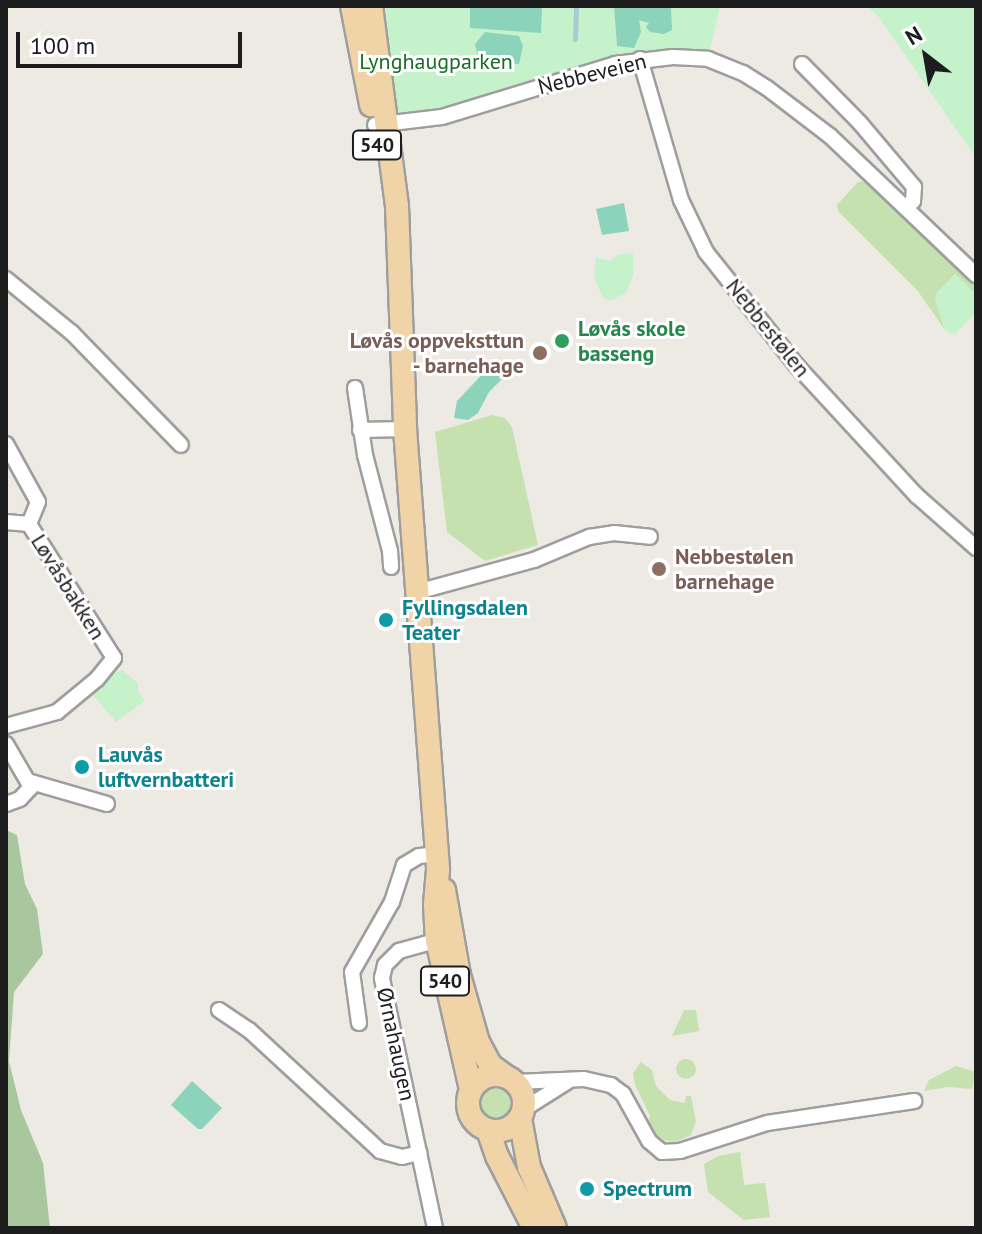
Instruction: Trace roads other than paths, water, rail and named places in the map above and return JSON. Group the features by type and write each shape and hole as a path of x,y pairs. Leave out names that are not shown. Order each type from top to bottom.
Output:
{"main road":[{"name":"540","path":"352,6 397,206 405,429 438,862 446,938 471,1090 469,1111 476,1123 488,1130 497,1156 534,1228"},
{"name":"540","path":"371,6 381,124"},
{"name":"540","path":"446,938 478,1042 490,1065 510,1079 523,1094 522,1113 529,1167 555,1228"},
{"path":"471,1090 486,1077 510,1079"},
{"path":"488,1130 506,1129 522,1113"}],"street":[{"name":"Nebbeveien","path":"381,124 442,117 566,77 640,59 708,59 743,73 830,136 976,275"},
{"name":"Nebbestølen","path":"640,59 681,200 706,252 797,366 917,496 976,548"},
{"path":"802,64 860,123 914,187 913,201 906,208"},
{"path":"6,279 72,333 181,445"},
{"path":"355,388 360,430 390,551 391,567"},
{"path":"360,430 405,429"},
{"name":"Løvåsbakken","path":"6,444 38,502 29,524"},
{"name":"Løvåsbakken","path":"6,522 29,524"},
{"name":"Løvåsbakken","path":"6,726 57,712 97,679 114,658 29,524"},
{"path":"417,592 441,588 534,560 589,537 614,533 650,537"},
{"path":"6,744 31,782 87,795 107,804"},
{"path":"6,804 27,792 31,782"},
{"path":"359,1023 352,972 392,902 404,865 419,856 438,862"},
{"name":"Ørnahaugen","path":"435,1228 382,978 385,965 399,951 446,938"},
{"path":"219,1010 249,1030 380,1151 402,1157 420,1153"},
{"path":"510,1079 596,1080 611,1085 623,1094 649,1141 662,1152 680,1151 767,1123 914,1101"},
{"path":"522,1113 571,1080"}],"waterway":[{"path":"575,39 576,6"}],"place":[{"name":"Løvås skole basseng","path":"562,341"},
{"name":"Løvås oppveksttun - barnehage","path":"540,353"},
{"name":"Nebbestølen barnehage","path":"659,569"},
{"name":"Fyllingsdalen Teater","path":"386,620"},
{"name":"Lauvås luftvernbatteri","path":"82,767"},
{"name":"Spectrum","path":"587,1189"}],"park label":[{"name":"Lynghaugparken","path":"436,62"}]}
